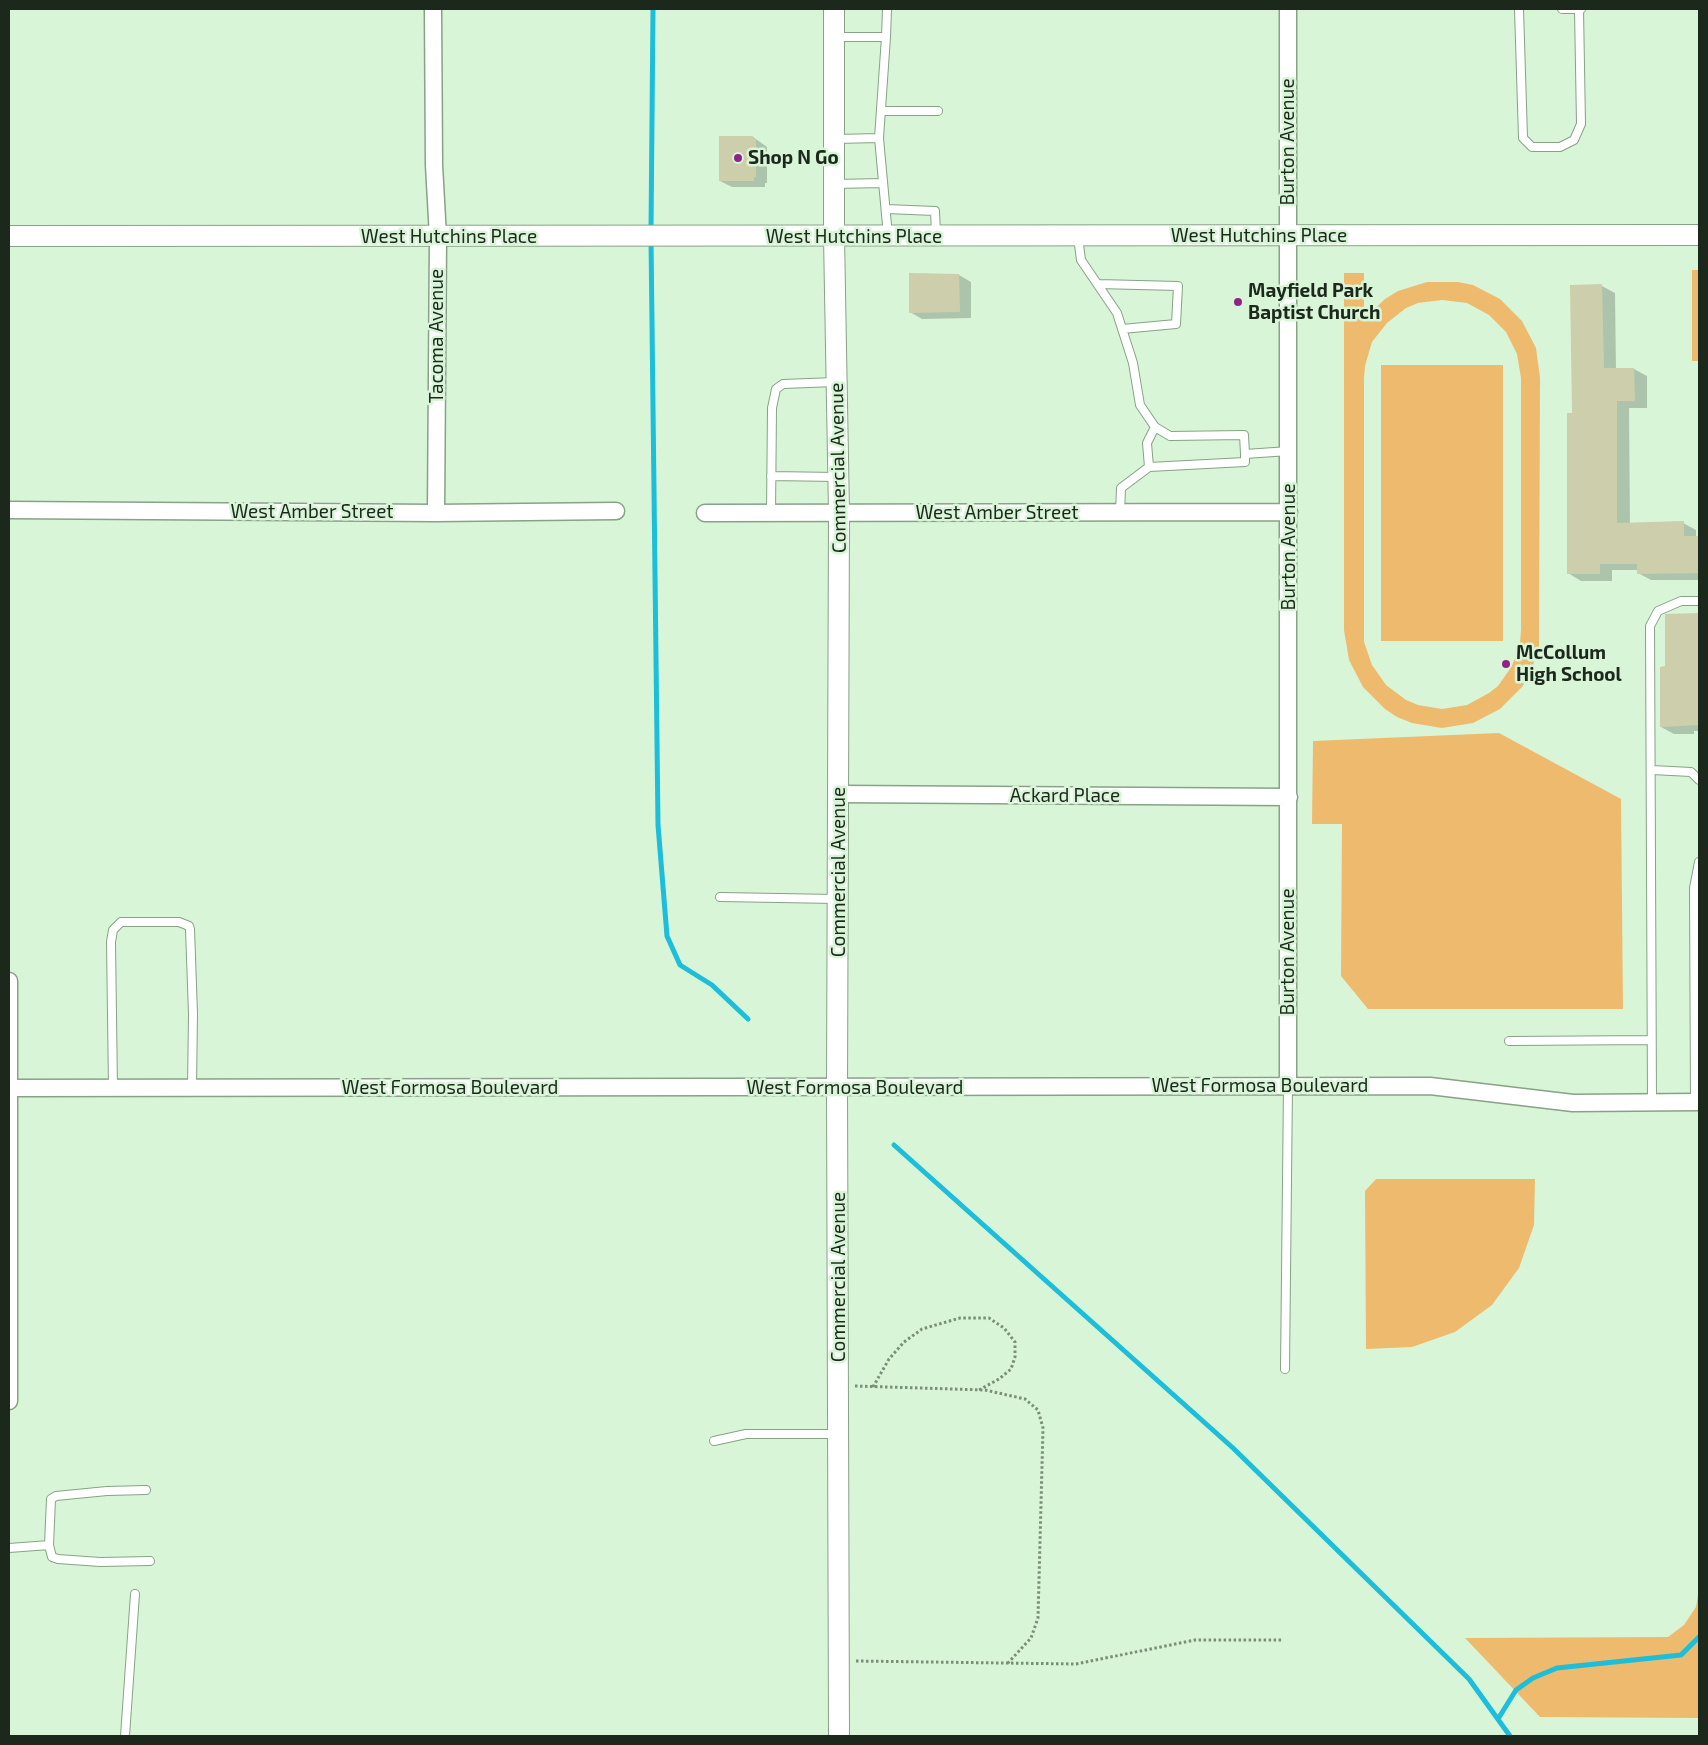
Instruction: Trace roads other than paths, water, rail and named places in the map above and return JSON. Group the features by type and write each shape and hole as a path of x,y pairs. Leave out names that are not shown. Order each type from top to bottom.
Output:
{"street":[{"name":"Tacoma Avenue","path":"433,9 434,165 438,237 436,512"},
{"name":"Commercial Avenue","path":"834,9 834,237 839,513 840,794 837,1088 840,1386 839,1736"},
{"name":"Burton Avenue","path":"1288,9 1288,1086"},
{"name":"West Hutchins Place","path":"9,236 1288,237 1699,235"},
{"name":"West Amber Street","path":"9,510 616,511"},
{"name":"West Amber Street","path":"705,513 1289,512"},
{"name":"Ackard Place","path":"840,794 1289,797"},
{"path":"9,981 9,1401"},
{"name":"West Formosa Boulevard","path":"9,1088 1430,1086 1573,1103 1697,1102"}],"lane":[{"path":"887,9 879,138 888,237"},
{"path":"1519,9 1523,138 1532,147 1560,147 1574,140 1581,124 1580,9 1562,9"},
{"path":"834,37 886,38"},
{"path":"881,111 938,111"},
{"path":"834,139 879,138"},
{"path":"834,184 883,183"},
{"path":"886,209 935,211 936,237"},
{"path":"1078,237 1081,260 1116,313 1133,363 1140,405 1155,427 1170,436 1244,436 1245,462 1149,467 1121,488 1120,512"},
{"path":"1098,284 1178,286 1176,324 1122,329"},
{"path":"772,513 772,408 776,388 783,384 837,382"},
{"path":"1149,467 1147,443 1155,427"},
{"path":"1246,454 1289,452"},
{"path":"772,476 838,477"},
{"path":"1652,1102 1650,626 1658,611 1681,601 1699,601"},
{"path":"1652,770 1691,772 1699,780"},
{"path":"1697,1102 1694,888 1699,862"},
{"path":"720,897 839,899"},
{"path":"113,1088 111,942 113,930 121,922 179,922 189,926 190,929 193,1014 192,1088"},
{"path":"1509,1041 1651,1040"},
{"path":"1285,1369 1288,1086"},
{"path":"714,1441 746,1434 840,1434"},
{"path":"146,1490 107,1491 56,1496 51,1499 49,1545 52,1557 58,1559 100,1562 150,1561"},
{"path":"9,1548 49,1545"},
{"path":"125,1736 135,1594"}],"waterway":[{"path":"651,231 653,9"},
{"path":"651,239 658,825 667,936 680,965 712,985 748,1019"},
{"path":"894,1145 1233,1448 1469,1679 1510,1736"},
{"path":"1498,1719 1516,1690 1533,1678 1557,1668 1681,1655 1699,1637"}],"place":[{"name":"Shop N Go","path":"738,158"},
{"name":"Mayfield Park Baptist Church","path":"1238,302"},
{"name":"McCollum High School","path":"1506,664"}]}
